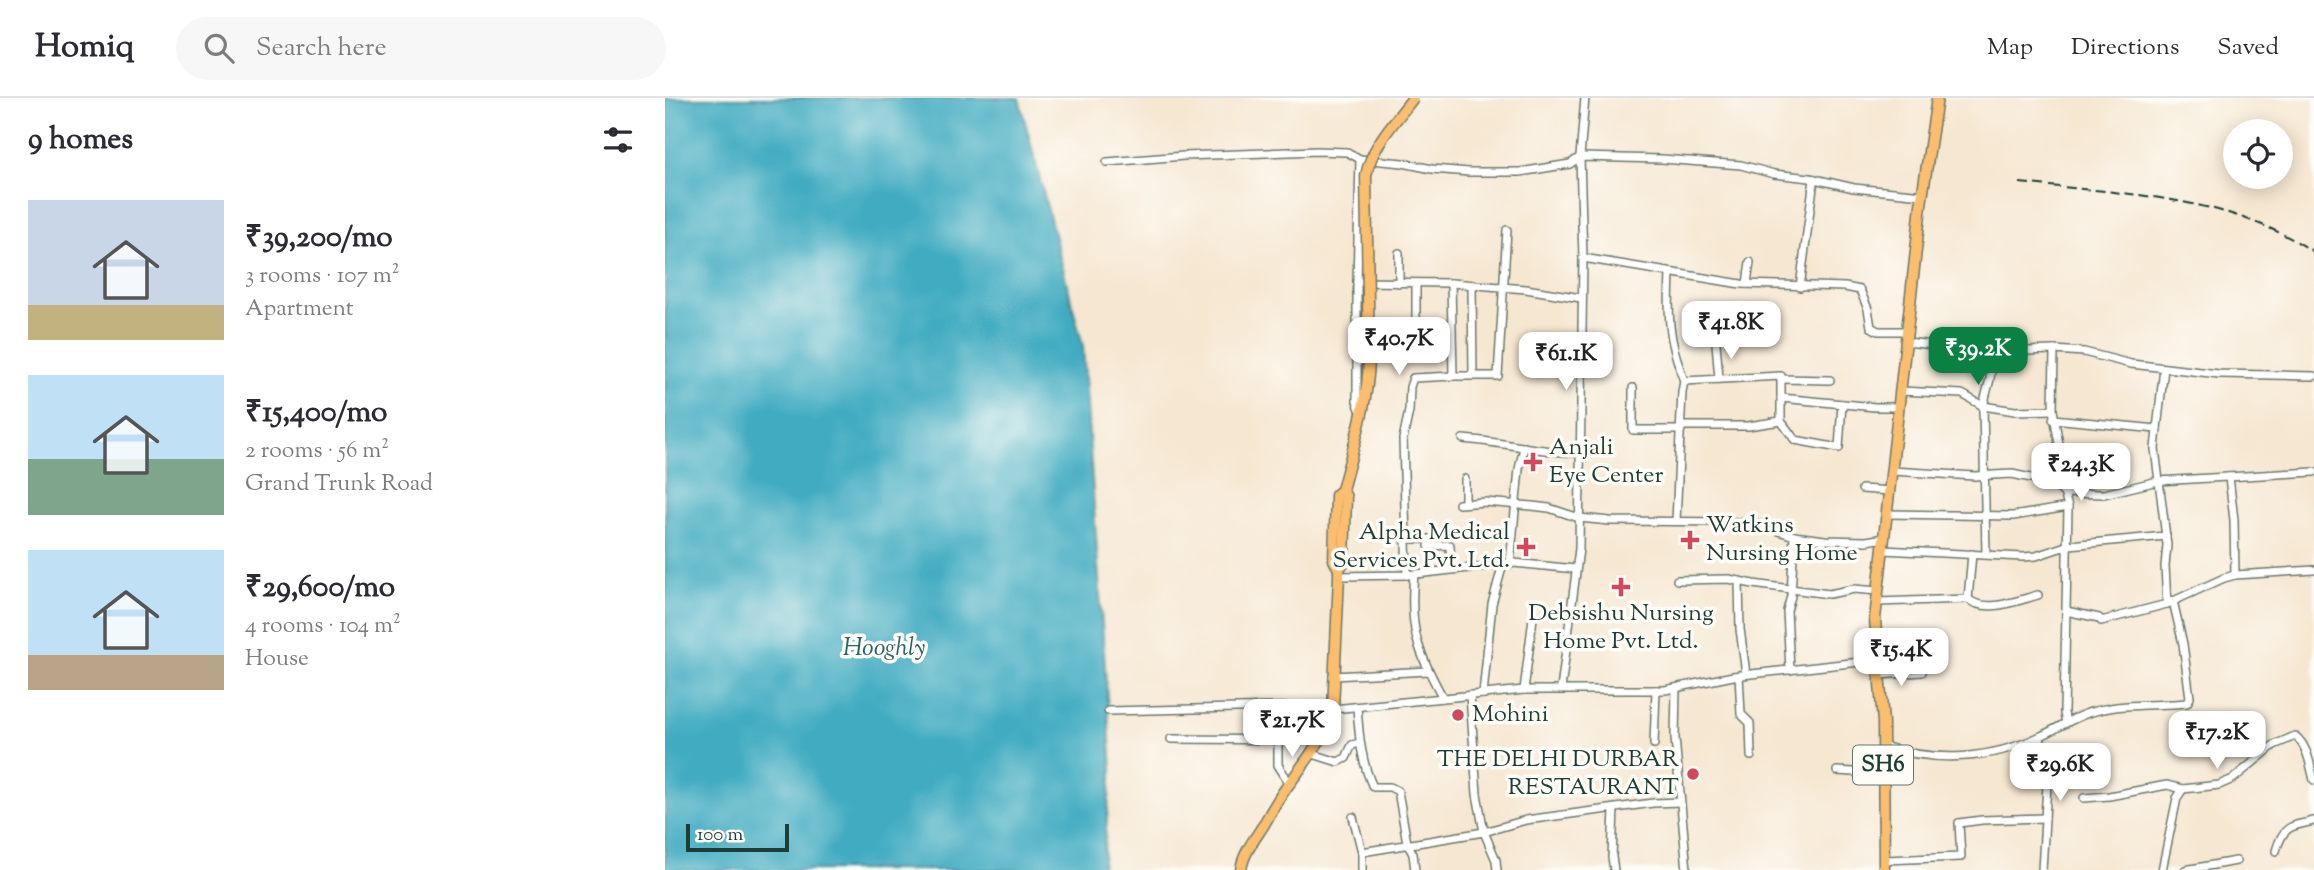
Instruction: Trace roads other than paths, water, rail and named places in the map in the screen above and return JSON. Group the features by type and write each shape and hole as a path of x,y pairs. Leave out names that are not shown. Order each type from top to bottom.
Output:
{"main road":[{"path":"1241,870 1242,860 1290,784 1313,754 1333,709 1339,573 1344,562 1346,497 1342,490 1367,392 1369,359 1366,176 1376,148 1413,98"},
{"name":"SH6","path":"1884,865 1883,746 1875,619 1923,195 1937,98"}],"street":[{"path":"1561,688 1579,549 1583,258 1580,157 1585,98"},
{"path":"1107,162 1184,156 1347,152 1360,159 1469,172 1520,172 1570,164 1580,157 1662,159 1741,165 1774,174 1854,188 1923,195"},
{"path":"1360,159 1357,401 1361,414"},
{"path":"1800,287 1814,179"},
{"path":"1443,698 1428,671 1411,617 1410,574 1404,539 1403,439 1409,411 1410,387 1413,379 1498,376 1507,230"},
{"path":"1399,253 1399,283"},
{"path":"1583,258 1747,284 1845,287 1860,290 1868,309 1871,327 1878,331 1908,331"},
{"path":"1747,284 1750,262"},
{"path":"1670,273 1668,321 1673,352 1684,381 1677,521"},
{"path":"1357,282 1451,283 1581,298"},
{"path":"1416,283 1416,330"},
{"path":"1451,283 1453,376"},
{"path":"1472,285 1473,375"},
{"path":"1907,342 1993,352 2084,352 2131,364 2219,374 2314,376"},
{"path":"1716,343 1719,379"},
{"path":"2054,350 2053,419 2068,507 2069,545 2064,644 2066,723"},
{"path":"1986,554 1983,406 1993,352"},
{"path":"1883,746 1923,756 1957,758 1999,752 2040,737 2094,711 2189,701 2183,643 2170,602 2166,536 2155,449 2164,368"},
{"path":"1684,381 1781,376 1781,421 1795,440 1839,448 1842,404"},
{"path":"1781,379 1830,380"},
{"path":"1633,388 1633,430 1748,426 1781,421"},
{"path":"1901,391 1962,394 1983,406 2015,411 2053,410"},
{"path":"1781,398 1899,407"},
{"path":"2053,419 2157,429"},
{"path":"1463,439 1549,452 1579,453"},
{"path":"1483,694 1492,604 1507,564 1524,447"},
{"path":"1892,471 2012,474 2050,482 2064,493 2104,494 2158,481 2314,472"},
{"path":"2229,477 2234,520 2235,575"},
{"path":"1465,479 1462,503 1485,502 1549,509 1579,518 1740,522 1762,525 1794,536 1866,541 1885,538"},
{"path":"1862,489 1890,491"},
{"path":"1888,514 2013,516 2068,507"},
{"path":"1790,670 1787,611 1792,588 1794,536"},
{"path":"1883,550 2036,556 2069,545 2166,536"},
{"path":"1404,539 1430,539 1429,546 1450,545 1451,569"},
{"path":"1968,598 1972,554"},
{"path":"1339,573 1410,574 1507,564 1576,569"},
{"path":"2066,611 2099,618 2101,621 2170,602 2235,575 2314,570"},
{"path":"1677,580 1729,579 1829,594 1854,589 1878,590"},
{"path":"1739,581 1743,675 1741,714 1751,723 1751,756"},
{"path":"1877,602 1968,598 1979,606 2004,604 2038,595"},
{"path":"1524,690 1533,618"},
{"path":"1108,711 1283,707 1333,709 1524,690 1656,690 1743,675 1878,660"},
{"path":"1333,676 1428,671"},
{"path":"1879,675 1922,672"},
{"path":"1676,688 1675,738 1687,870"},
{"path":"1654,744 1656,690"},
{"path":"1470,695 1477,794 1497,870"},
{"path":"1357,708 1360,743 1373,787 1398,790 1407,844 1413,854 1415,870"},
{"path":"2084,798 2167,785 2183,789 2219,785 2249,768 2274,746 2295,736 2301,740 2312,758 2314,780"},
{"path":"2040,737 2047,785 2042,870"},
{"path":"1171,739 1320,740"},
{"path":"1278,740 1278,765 1290,784"},
{"path":"1313,754 1338,762 1346,758 1352,746 1360,743"},
{"path":"1837,771 1883,774"},
{"path":"2162,870 2177,798 2183,789"},
{"path":"1361,852 1485,832 1527,820 1680,802"},
{"path":"1614,809 1614,870"},
{"path":"1353,817 1362,870"},
{"path":"1884,865 1961,857 1959,823 2045,818"},
{"path":"2276,851 2282,832 2290,827 2314,821"},
{"path":"2185,870 2237,861"}],"water":[{"name":"Hooghly","path":"665,98 1019,98 1083,346 1112,769 1102,870 665,870"}],"railway":[{"path":"2020,183 2134,194 2208,208 2244,218 2280,233 2314,252"}],"place":[{"name":"Anjali Eye Center","path":"1533,462"},
{"name":"Watkins Nursing Home","path":"1690,540"},
{"name":"Alpha Medical Services Pvt. Ltd.","path":"1526,547"},
{"name":"Debsishu Nursing Home Pvt. Ltd.","path":"1621,587"},
{"name":"Mohini","path":"1458,715"},
{"name":"THE DELHI DURBAR RESTAURANT","path":"1693,774"}]}
